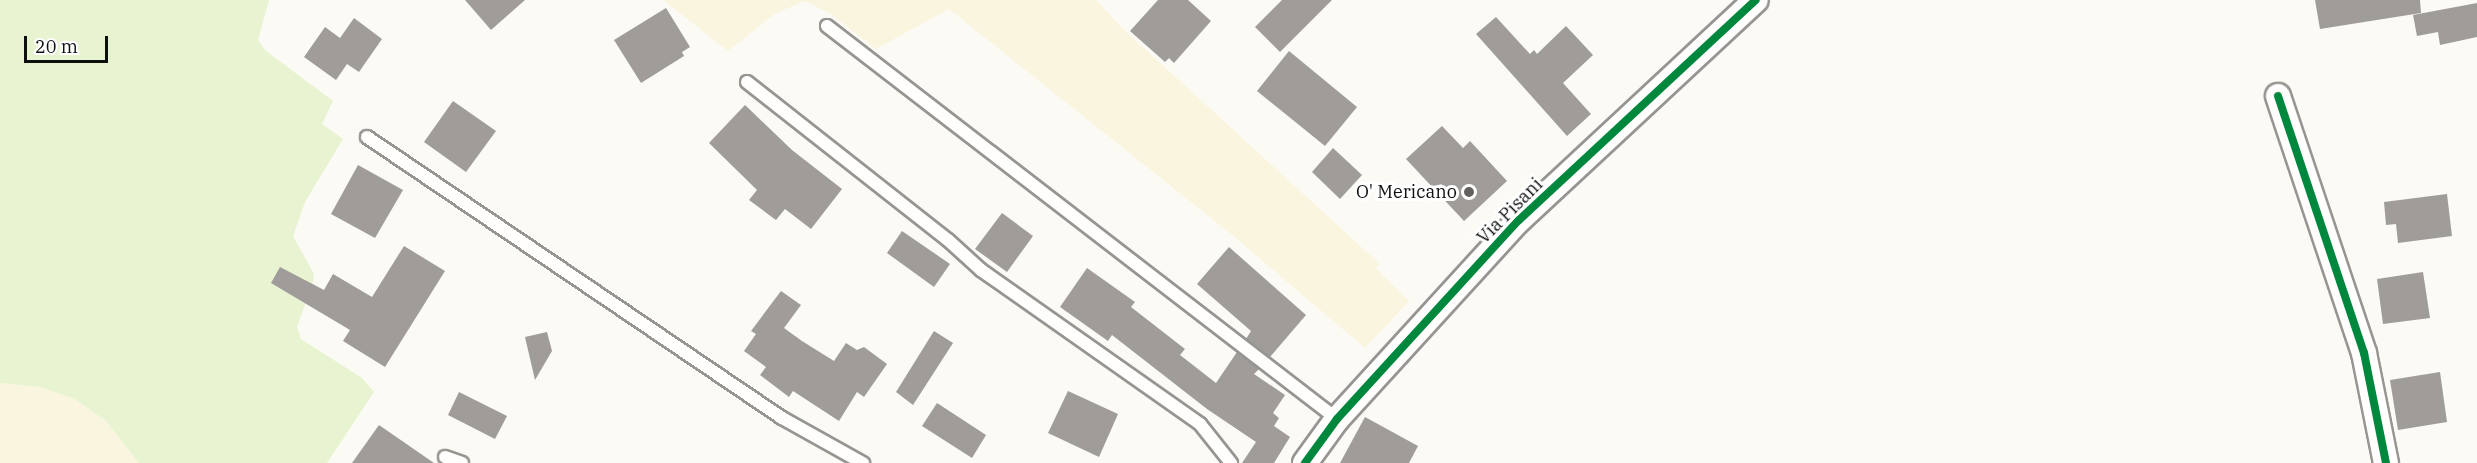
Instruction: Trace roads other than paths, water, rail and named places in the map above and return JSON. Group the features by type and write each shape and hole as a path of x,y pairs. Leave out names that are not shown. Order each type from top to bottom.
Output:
{"street":[{"name":"Via Pisani","path":"1305,463 1337,419 1520,220 1756,0"},
{"path":"2278,96 2364,353 2386,463"}],"lane":[{"path":"827,26 1337,419"},
{"path":"747,82 948,240 981,270 1200,424 1232,463"},
{"path":"368,137 782,418 863,463"},
{"path":"445,457 462,463"}],"place":[{"name":"O' Mericano","path":"1469,192"}]}
